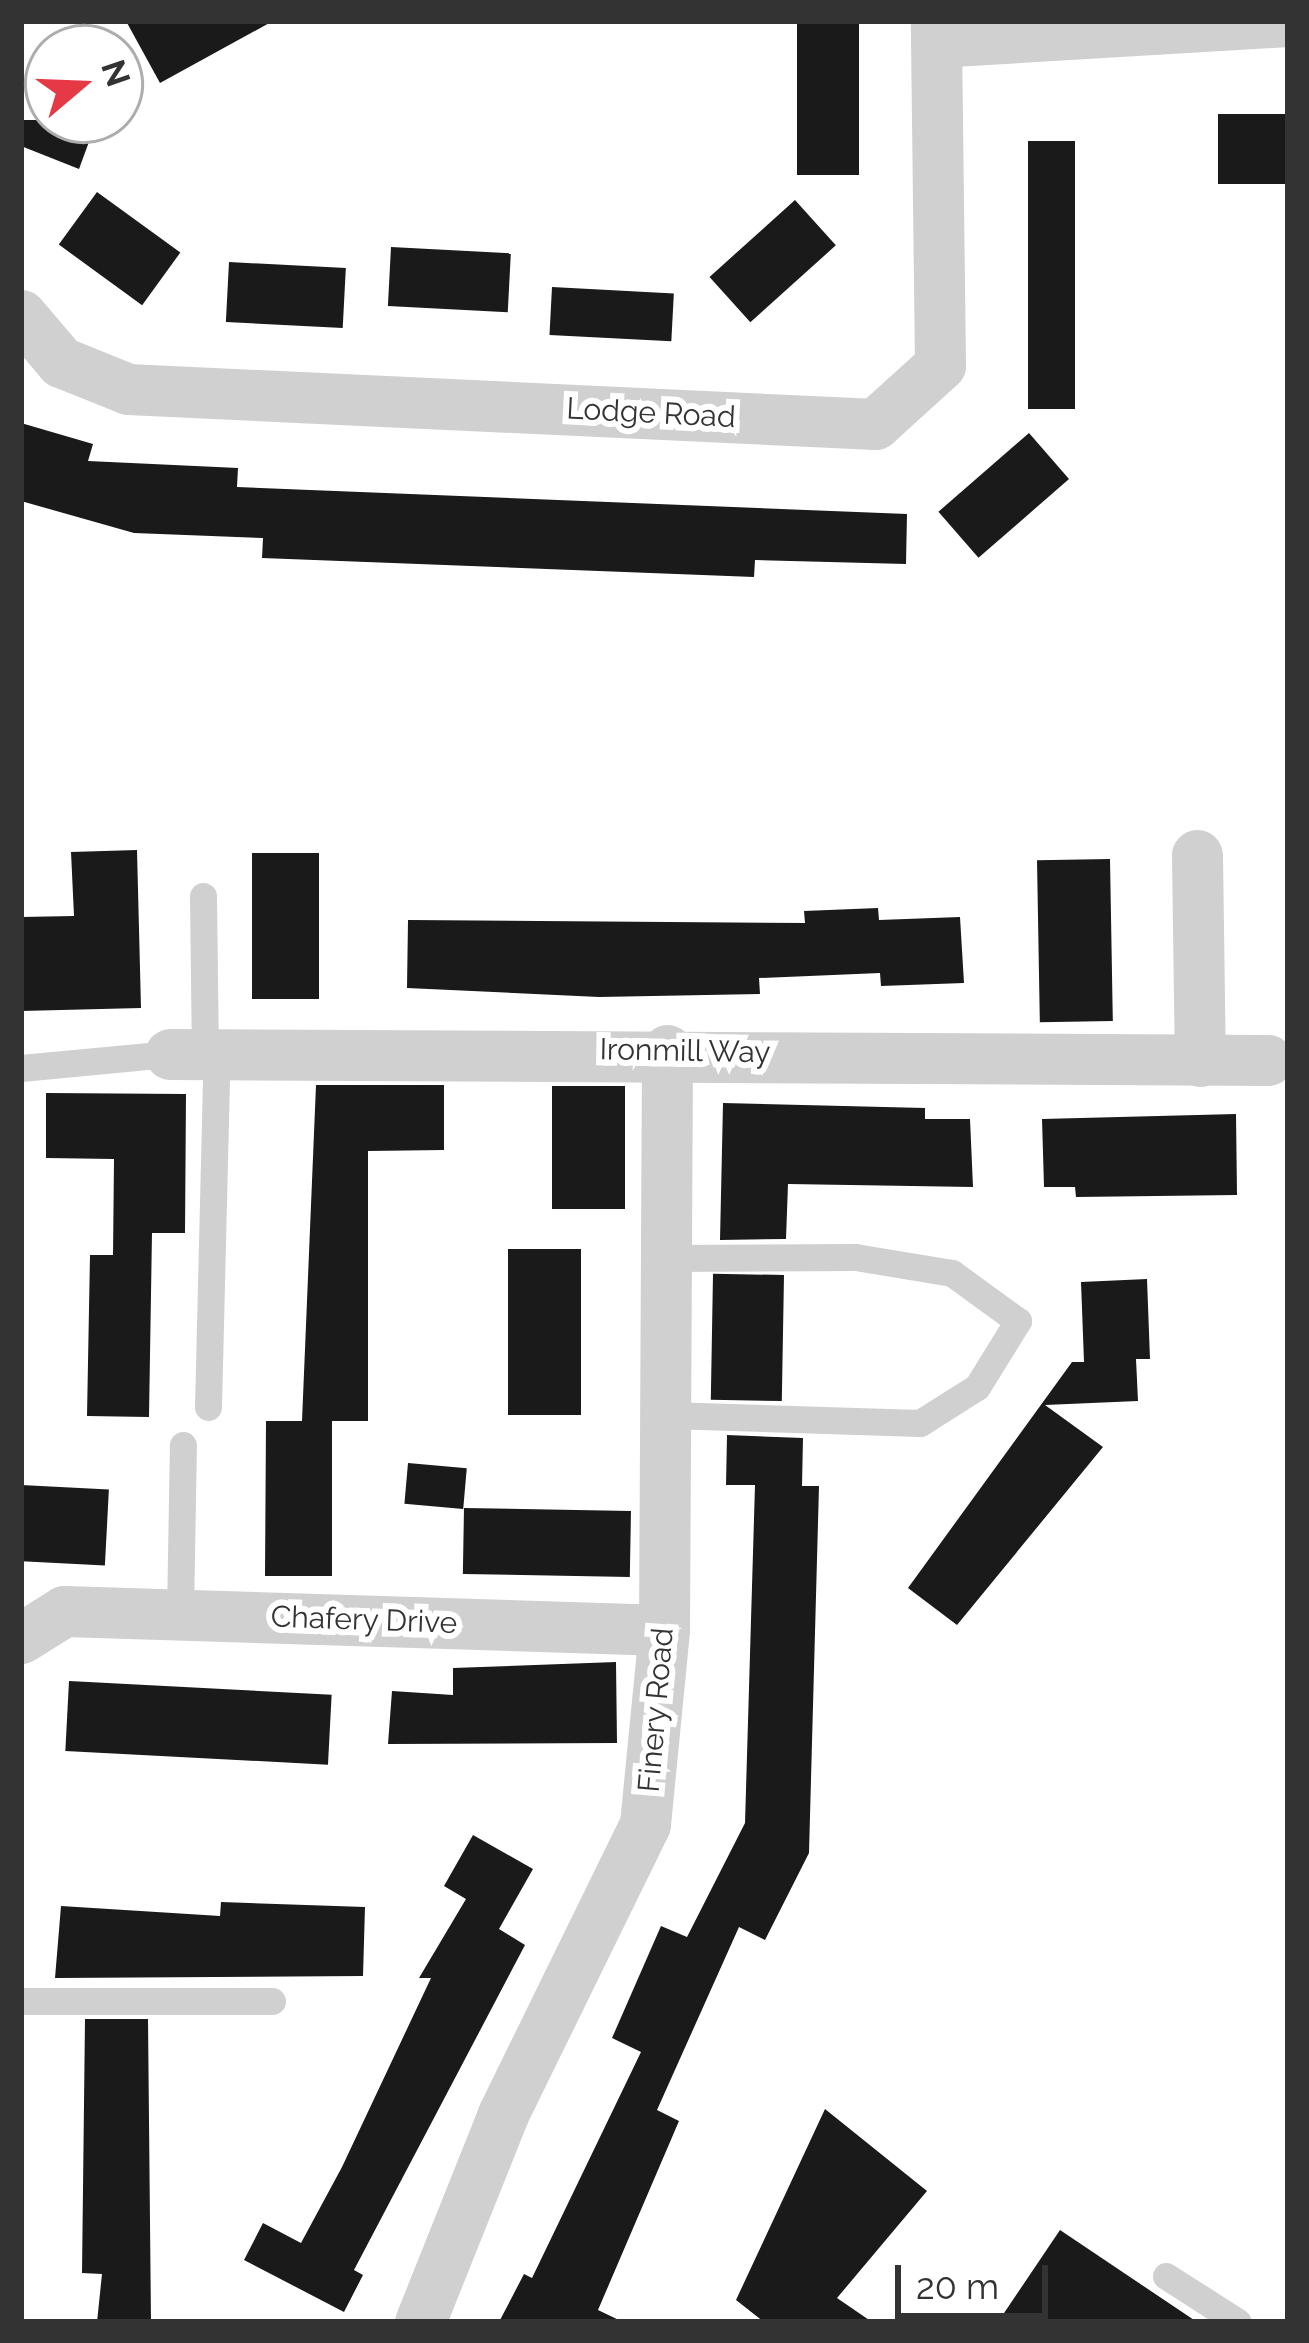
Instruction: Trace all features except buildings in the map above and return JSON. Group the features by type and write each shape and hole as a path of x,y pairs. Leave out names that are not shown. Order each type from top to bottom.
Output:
{"street":[{"path":"936,32 1287,21"},
{"name":"Lodge Road","path":"21,315 62,362 128,388 875,424 940,365 936,32"},
{"path":"1197,855 1200,1061"},
{"name":"Ironmill Way","path":"198,1052 667,1050 1268,1060"},
{"name":"Finery Road","path":"420,2322 503,2114 645,1824 664,1630 667,1050"},
{"name":"Chafery Drive","path":"21,1638 64,1611 664,1630"}],"lane":[{"path":"203,896 198,1052 208,1407"},
{"path":"21,1068 198,1052"},
{"path":"667,1415 920,1423 977,1387 1018,1321 952,1274 855,1257 668,1258"},
{"path":"180,1613 183,1445"},
{"path":"21,2001 272,2001"},
{"path":"1166,2276 1238,2322"}]}
